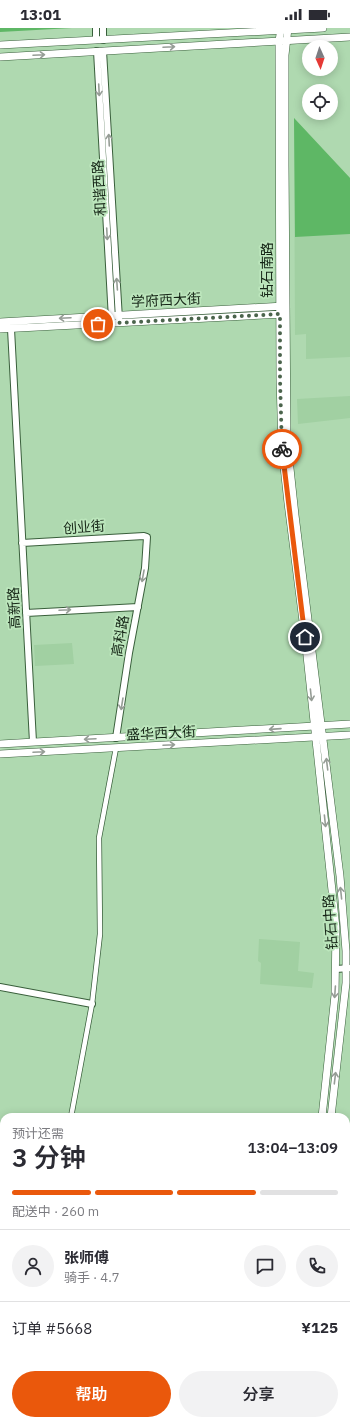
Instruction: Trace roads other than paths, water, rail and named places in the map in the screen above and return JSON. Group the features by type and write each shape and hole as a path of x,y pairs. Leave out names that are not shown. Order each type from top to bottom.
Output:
{"main road":[{"path":"0,45 323,28"},
{"name":"钻石南路","path":"284,29 282,41 283,310 286,424 318,726"},
{"path":"0,57 350,38"},
{"name":"学府西大街","path":"0,322 115,319 283,310"},
{"name":"学府西大街","path":"0,329 115,319"},
{"name":"盛华西大街","path":"0,744 350,724"},
{"name":"钻石中路","path":"318,726 323,736 345,927 348,968 331,1113"},
{"name":"钻石中路","path":"318,726 316,737 336,928 335,996 322,1113"},
{"path":"217,732 218,743"},
{"name":"盛华西大街","path":"0,754 350,735"}],"street":[{"path":"96,28 100,40"},
{"path":"100,40 102,28"},
{"name":"和谐西路","path":"100,51 115,319"},
{"name":"高新路","path":"11,329 33,742"},
{"name":"创业街","path":"22,543 147,537"},
{"name":"高科路","path":"116,738 145,568 147,537"},
{"path":"26,612 138,606"},
{"path":"72,1113 92,1004 100,934 99,838 116,748"},
{"path":"336,968 348,968"},
{"path":"0,987 92,1004"}]}
